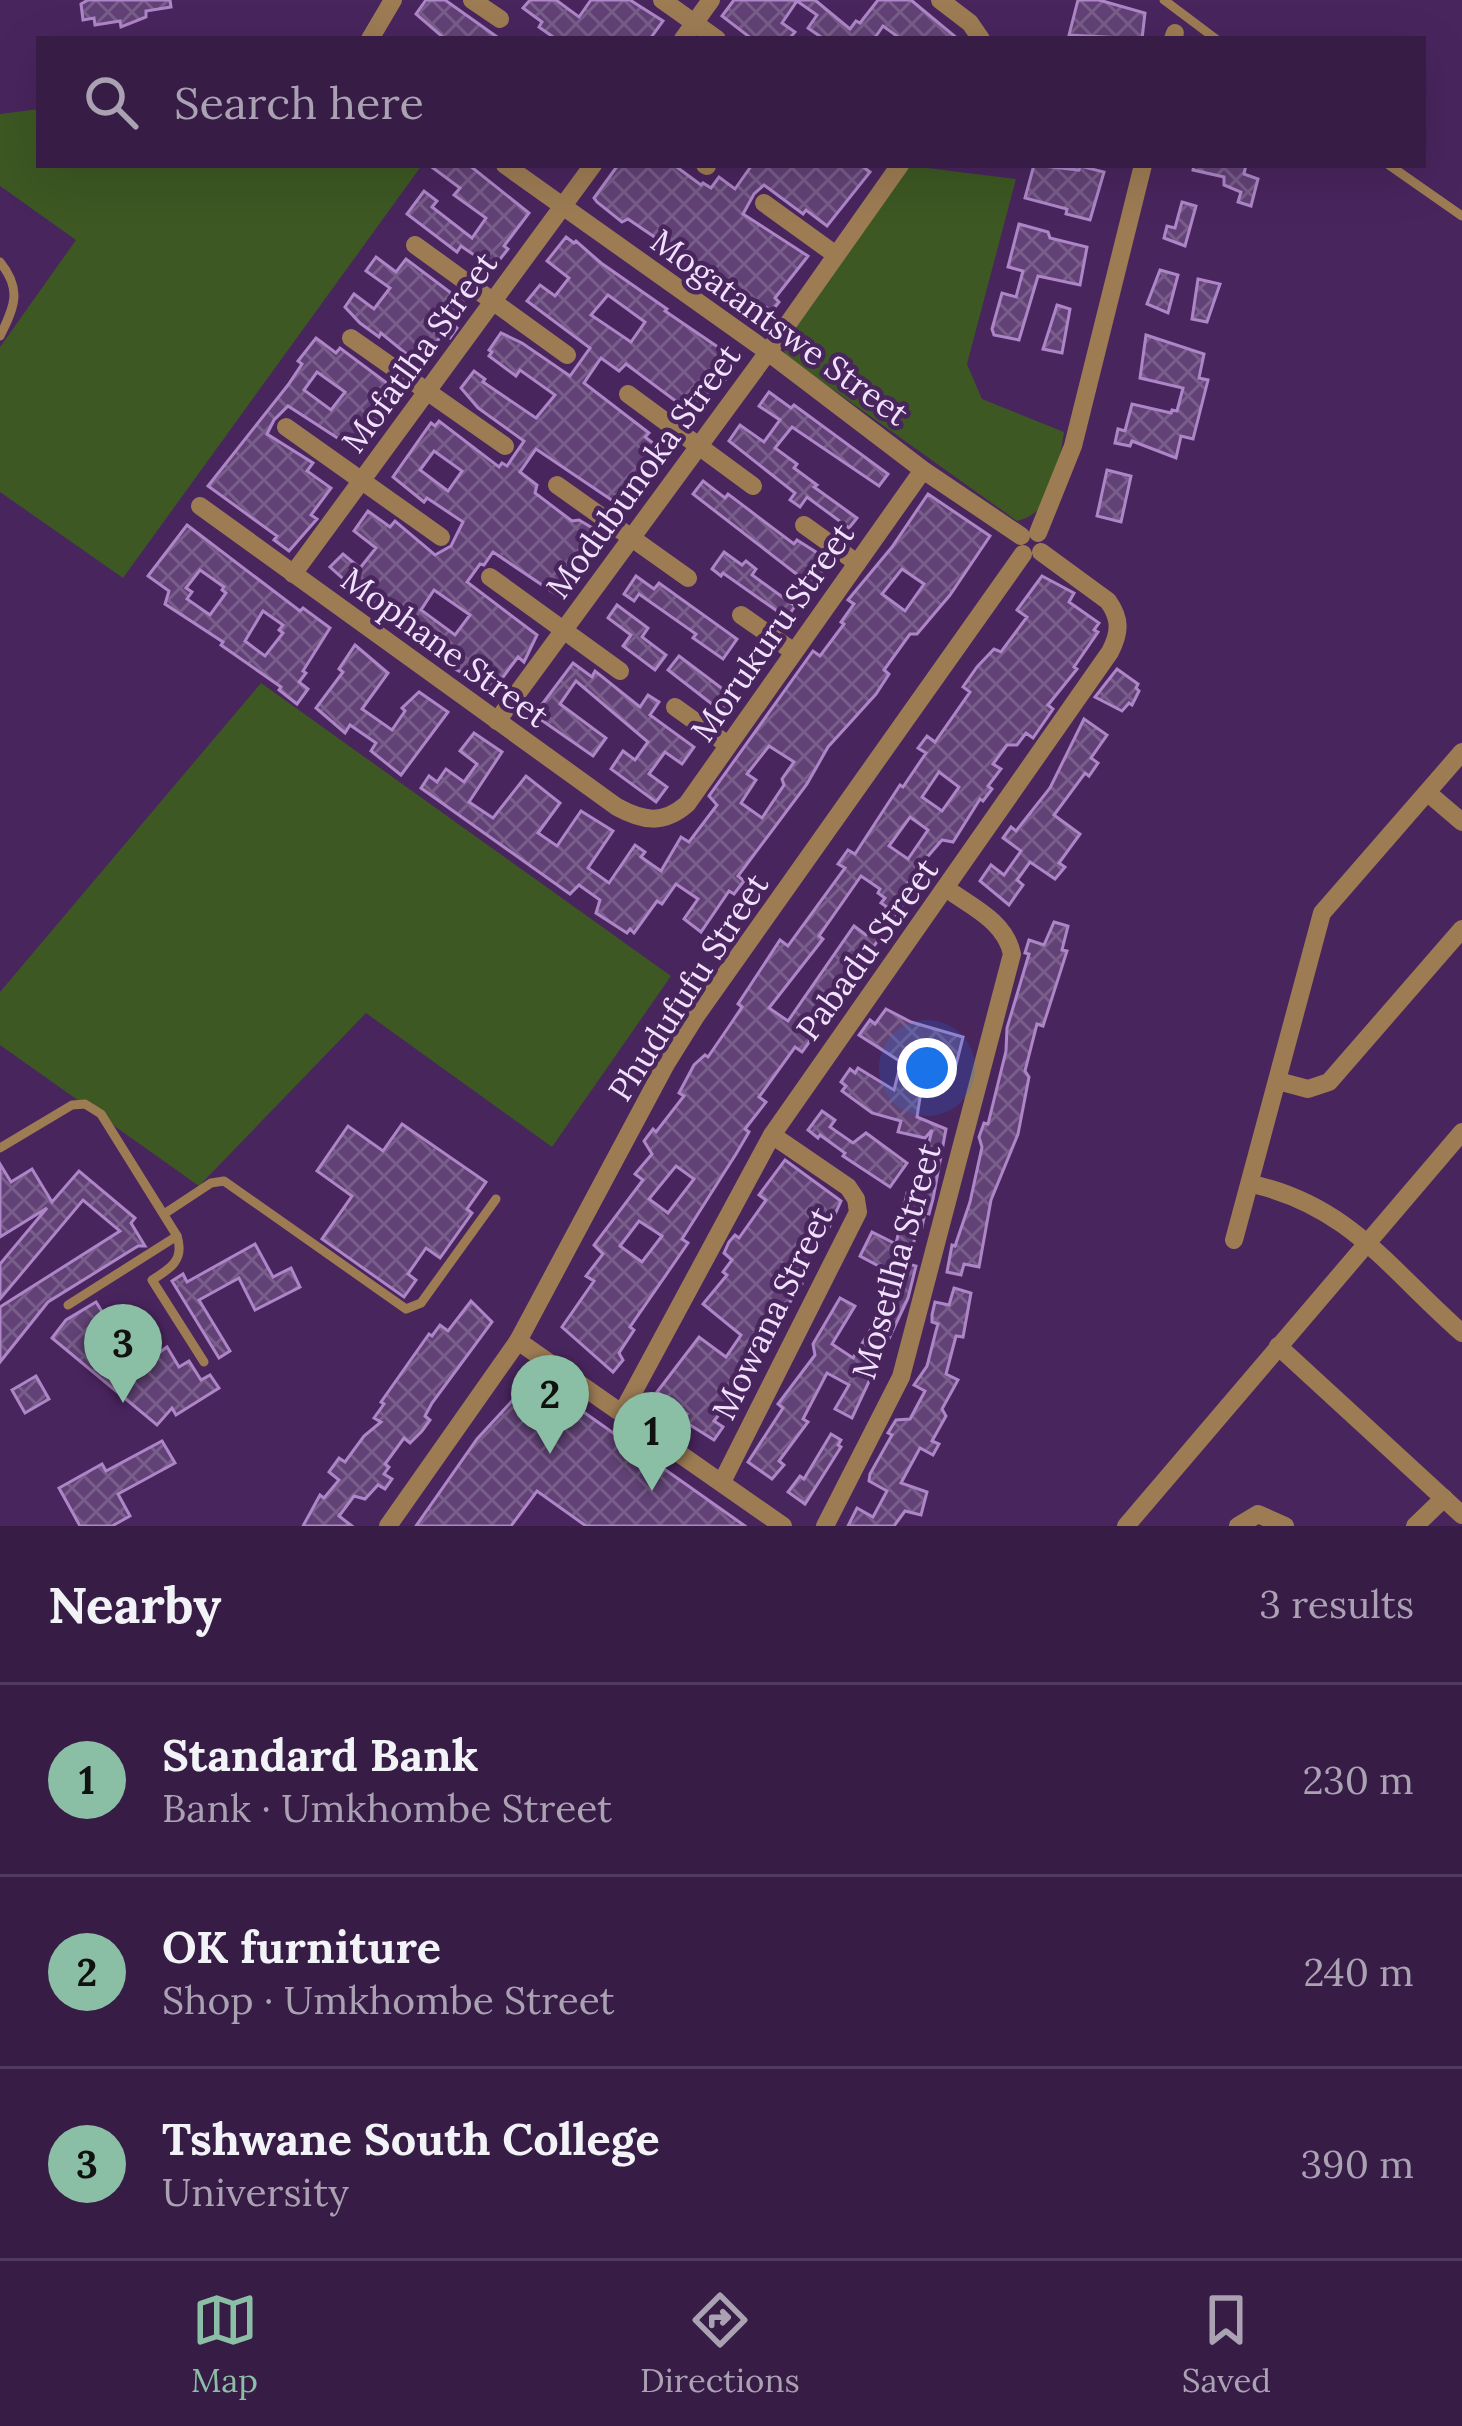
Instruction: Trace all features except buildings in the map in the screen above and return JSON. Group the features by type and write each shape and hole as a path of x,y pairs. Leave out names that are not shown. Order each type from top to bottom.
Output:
{"street":[{"path":"372,36 394,0"},
{"path":"472,0 500,19"},
{"path":"662,0 689,31 711,0"},
{"path":"940,0 979,36"},
{"name":"Mogatantswe Street","path":"509,168 1031,544"},
{"name":"Mofatlha Street","path":"293,574 591,168"},
{"name":"Modubunoka Street","path":"497,721 899,168"},
{"name":"Phudufufu Street","path":"388,1526 518,1341 696,1016 1031,544 1073,446 1142,168"},
{"path":"764,203 836,255"},
{"path":"415,245 567,355"},
{"path":"350,338 506,446"},
{"path":"628,394 753,486"},
{"path":"286,427 441,537"},
{"name":"Morukuru Street","path":"662,819 686,804 923,470"},
{"path":"557,485 688,578"},
{"name":"Mophane Street","path":"200,506 617,807 639,818 662,819"},
{"path":"804,525 857,563"},
{"name":"Pabadu Street","path":"622,1413 772,1135 1117,638 1119,624 1108,601 1031,544"},
{"path":"490,577 620,670"},
{"path":"742,615 794,652"},
{"path":"674,707 728,746"},
{"path":"1234,1240 1322,913 1462,752"},
{"path":"1428,793 1462,822"},
{"name":"Mosetlha Street","path":"825,1526 901,1377 1012,954 1004,932 947,889"},
{"path":"1278,1081 1308,1089 1330,1082 1462,929"},
{"path":"1126,1526 1462,1132"},
{"name":"Mowana Street","path":"722,1482 858,1212 848,1187 772,1135"},
{"path":"1252,1184 1325,1209 1459,1324"},
{"path":"518,1341 783,1526"},
{"path":"1278,1346 1462,1514"},
{"path":"1415,1526 1444,1498"},
{"path":"1238,1526 1258,1514 1285,1526"}],"lane":[{"path":"1164,0 1212,36"},
{"path":"1393,168 1462,216"},
{"path":"0,262 14,279 15,296 0,336"},
{"path":"0,1148 63,1108 92,1106 101,1114 177,1236 179,1258 152,1280 203,1362"},
{"path":"164,1214 211,1183 224,1181 406,1309 422,1303 496,1199"},
{"path":"68,1305 177,1236"}],"green space":[{"path":"36,109 36,168 420,168 123,578 0,492 0,347 76,240 0,186 0,114"},
{"path":"901,168 1016,179 967,364 982,399 1064,432 1048,497 1030,516 1017,521 786,356 782,346"},
{"path":"261,683 671,976 552,1147 366,1013 199,1186 0,1045 0,992"}],"place":[{"name":"Tshwane South College","path":"123,1403"},
{"name":"OK furniture","path":"550,1454"},
{"name":"Standard Bank","path":"652,1491"}]}
